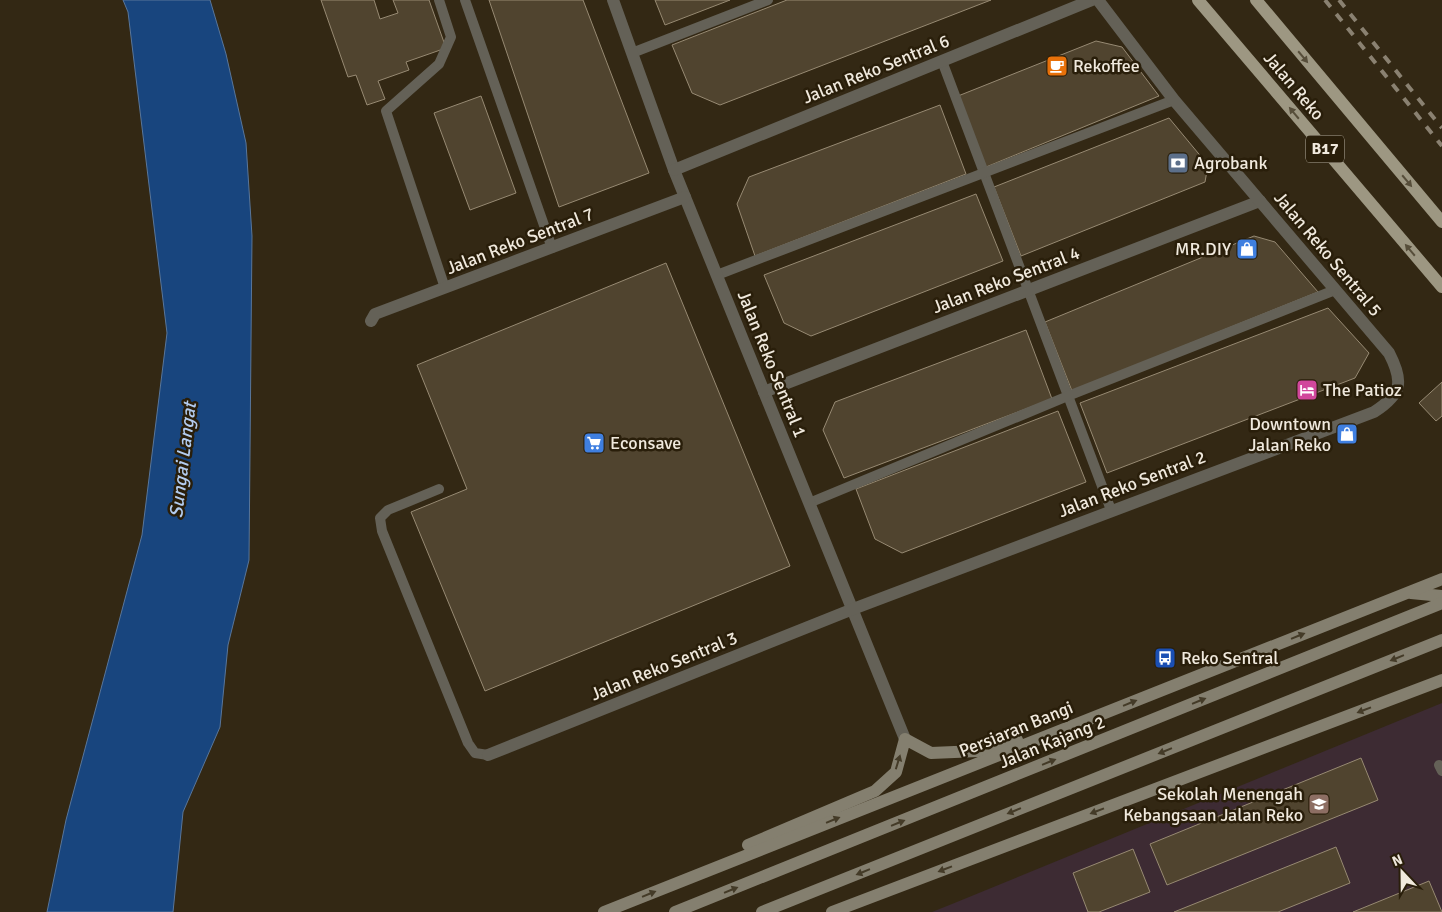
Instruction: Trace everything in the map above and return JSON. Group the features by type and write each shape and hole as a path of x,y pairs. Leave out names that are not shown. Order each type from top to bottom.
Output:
{"main road":[{"path":"1188,0 1208,11"},
{"name":"Jalan Reko","path":"1198,0 1442,287"},
{"path":"1251,0 1272,20"},
{"name":"Jalan Reko","path":"1256,0 1442,222"},
{"name":"Persiaran Bangi","path":"604,912 1442,579"},
{"path":"1409,592 1442,596"},
{"name":"Jalan Kajang 2","path":"681,910 1442,603"},
{"path":"762,912 1442,640"},
{"path":"832,912 1442,680"},
{"path":"691,877 739,849 875,791 896,772 905,739 931,753 978,752 1106,712"}],"street":[{"name":"Jalan Reko Sentral 1","path":"613,0 674,170 905,739"},
{"name":"Jalan Reko Sentral 6","path":"674,170 1092,0"},
{"name":"Jalan Reko Sentral 5","path":"1098,0 1174,100 1389,353 1397,370"},
{"name":"Jalan Reko Sentral 7","path":"371,321 375,314 685,197"},
{"name":"Jalan Reko Sentral 4","path":"764,392 1260,201"},
{"name":"Jalan Reko Sentral 2","path":"852,609 1374,412 1389,402 1398,388 1397,370"},
{"name":"Jalan Reko Sentral 3","path":"488,755 852,609"}],"lane":[{"path":"439,0 451,37 439,64 386,111 445,288"},
{"path":"465,0 552,248"},
{"path":"632,53 768,0"},
{"path":"942,61 1111,510"},
{"path":"716,274 1174,100"},
{"path":"809,503 1068,396 1335,290"},
{"path":"439,489 388,510 380,518 382,531 468,743 475,753 488,755"}],"shaded area":[{"name":"Sekolah Menengah Kebangsaan Jalan Reko","path":"1442,703 1442,912 932,912 952,904"}],"water":[{"name":"Sungai Langat","path":"123,0 210,0 226,54 246,143 252,236 249,560 228,645 220,727 183,812 173,912 47,912 66,820 142,535 167,333 128,12"}],"building":[{"path":"321,0 374,0 380,19 398,13 393,0 429,0 446,48 406,62 409,70 378,81 385,99 367,105 356,75 348,77"},
{"path":"489,0 583,0 649,173 559,207"},
{"path":"655,0 730,0 665,25"},
{"path":"787,0 991,0 720,105 692,93 672,45"},
{"path":"1096,41 1122,47 1159,96 986,167 958,96"},
{"path":"481,96 516,193 470,210 434,113"},
{"path":"940,105 966,174 755,256 737,204 749,177"},
{"path":"1169,118 1208,165 1205,182 1021,256 994,187"},
{"path":"976,194 1003,261 811,336 784,323 764,275"},
{"path":"1254,236 1275,242 1318,292 1072,391 1045,322"},
{"name":"Econsave","path":"666,263 790,566 485,691 411,512 467,489 417,365"},
{"path":"1328,308 1369,353 1355,378 1107,473 1080,403"},
{"path":"1026,330 1052,399 844,478 823,430 835,402"},
{"path":"1442,382 1442,416 1436,421 1419,403"},
{"path":"1058,411 1086,482 902,553 875,539 856,489"},
{"path":"1361,758 1378,800 1167,885 1150,844"},
{"path":"1336,847 1350,883 1278,912 1174,912"},
{"path":"1133,849 1150,892 1099,912 1088,912 1073,873"},
{"path":"1429,881 1442,912 1353,912"}],"railway":[{"path":"1325,0 1442,146"},
{"path":"1339,0 1442,128"}],"place":[{"name":"Rekoffee","path":"1057,66"},
{"name":"Agrobank","path":"1178,163"},
{"name":"MR.DIY","path":"1247,249"},
{"name":"The Patioz","path":"1307,390"},
{"name":"Downtown Jalan Reko","path":"1347,434"},
{"name":"Econsave","path":"594,443"},
{"name":"Reko Sentral","path":"1165,658"},
{"name":"Sekolah Menengah Kebangsaan Jalan Reko","path":"1319,804"}]}
